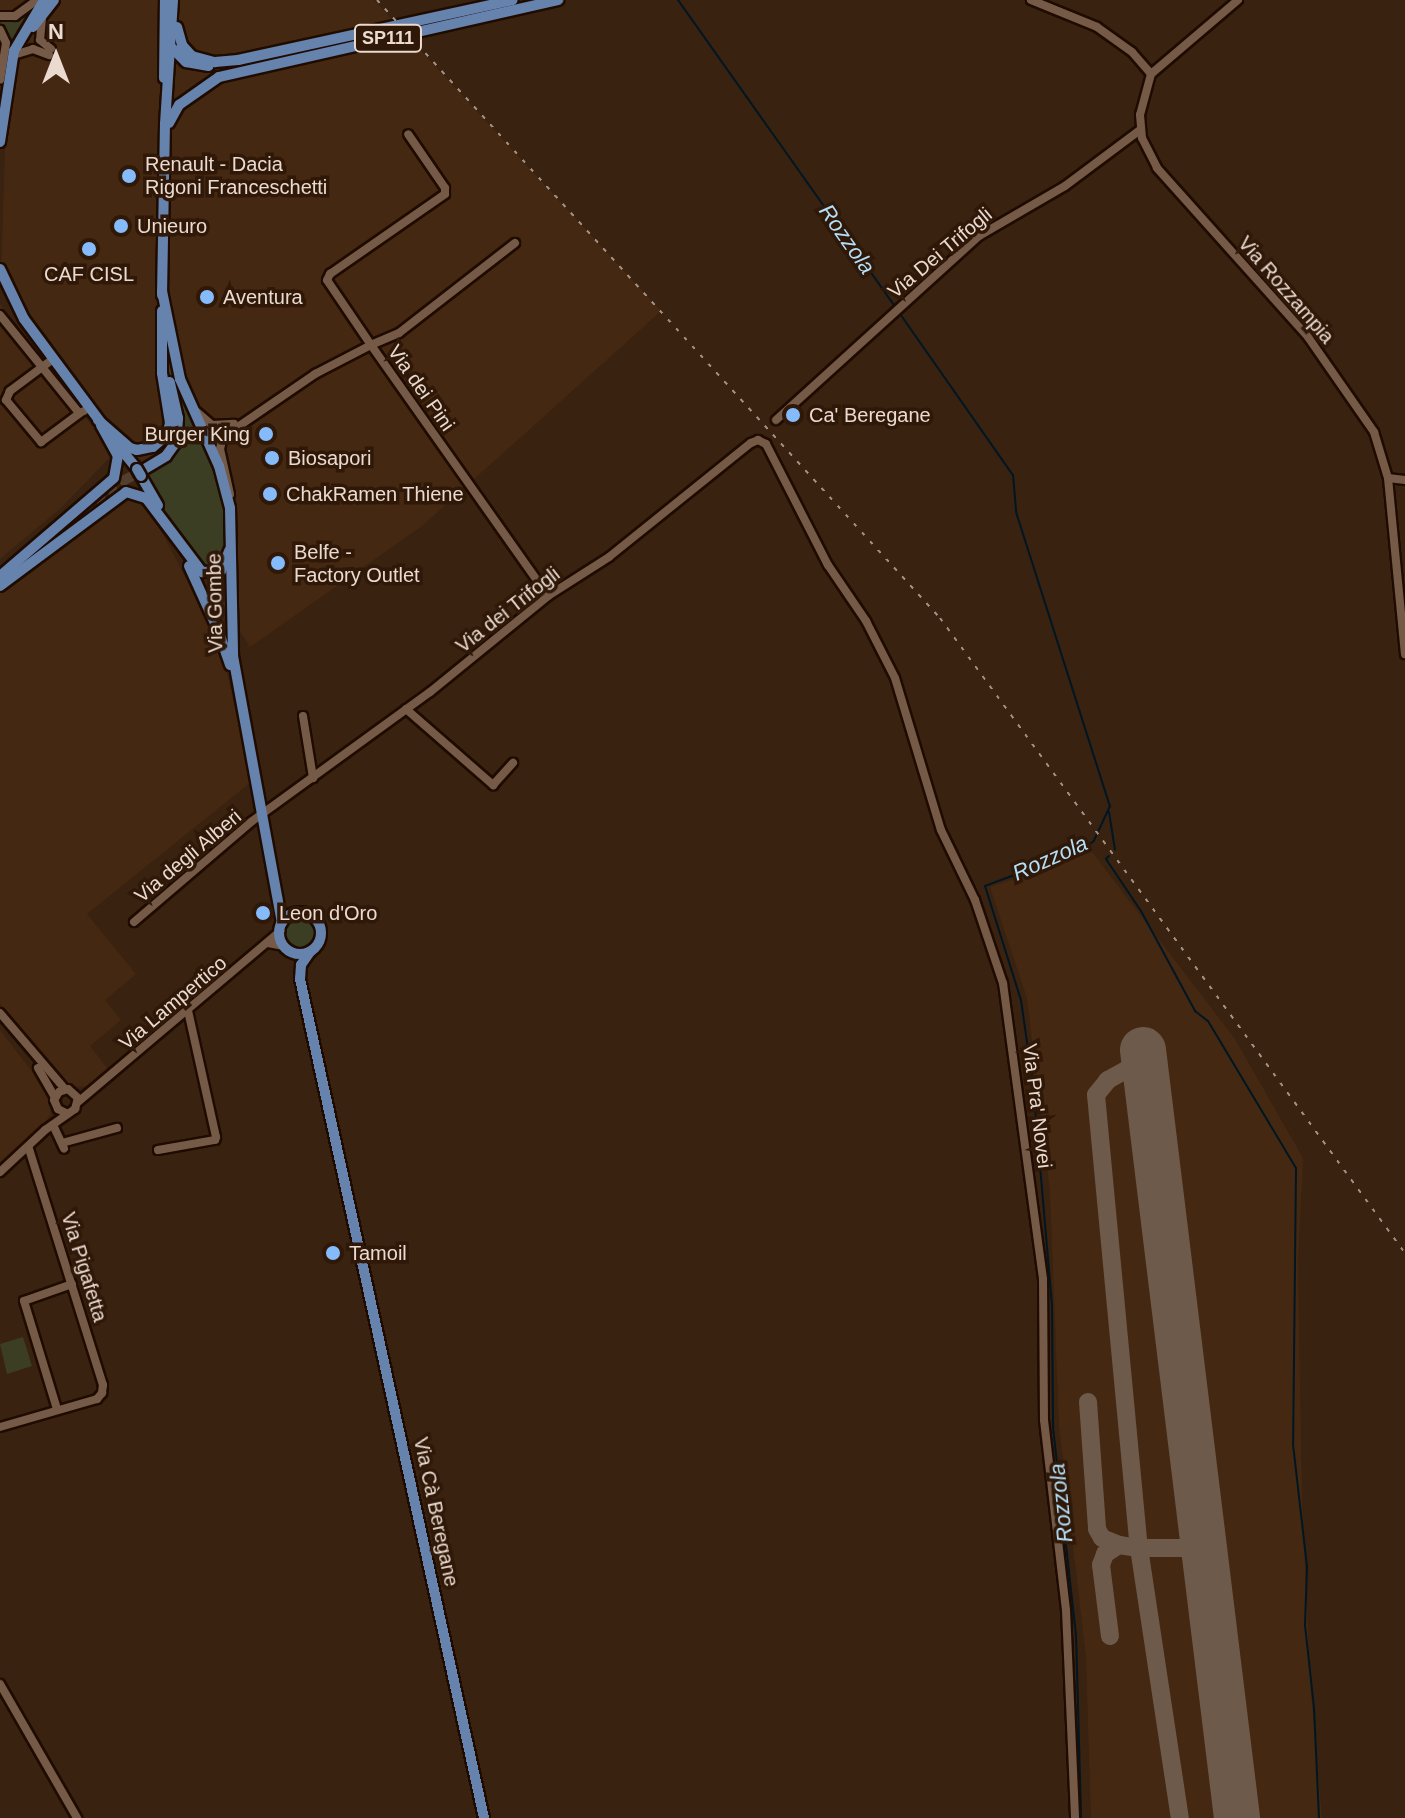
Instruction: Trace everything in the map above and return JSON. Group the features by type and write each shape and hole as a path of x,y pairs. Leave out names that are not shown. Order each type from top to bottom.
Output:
{"main road":[{"path":"0,142 14,58 23,31 44,0"},
{"path":"14,58 54,0"},
{"path":"165,0 165,128"},
{"name":"Via Gombe","path":"162,355 165,128 175,0"},
{"name":"SP111","path":"175,0 177,31 187,51 202,60 238,60"},
{"name":"SP111","path":"173,51 194,65 216,66 513,0"},
{"name":"SP111","path":"165,128 179,105 219,77 558,0"},
{"path":"165,20 173,51"},
{"path":"0,269 48,363 85,411 130,448 146,450 162,441 170,423 162,355"},
{"name":"Via Gombe","path":"162,291 174,357 186,395 219,466 230,508 231,620 238,694 279,887 281,927"},
{"path":"140,472 166,456 178,431 177,407 162,355"},
{"path":"98,420 140,472 174,536 218,630 238,694"},
{"path":"0,581 117,475 118,456 98,420"},
{"path":"0,581 122,493 133,492 146,498 196,568 207,574 216,573 224,565 229,551 230,508"},
{"path":"0,581 73,521"},
{"path":"279,887 290,905 317,921 321,932 318,944 301,965 300,979"},
{"path":"300,979 286,948 281,927 291,914 309,914"},
{"path":"286,948 299,954 310,952"},
{"name":"Via Cà Beregane","path":"300,979 484,1818"}],"street":[{"path":"0,16 15,16 37,0"},
{"path":"1031,0 1097,27 1132,52 1151,74"},
{"path":"1140,130 1142,101 1151,74 1238,0"},
{"path":"14,58 33,49 50,52 40,40 44,14"},
{"path":"0,30 6,43 0,80"},
{"name":"Via Dei Trifogli","path":"776,420 998,223 1065,186 1140,130"},
{"name":"Via Rozzampia","path":"1140,130 1157,168 1308,337 1362,410 1374,432 1388,478 1405,654"},
{"path":"230,508 229,481 220,443 238,423 315,374 371,345 327,280 330,274 445,194 445,188 408,134"},
{"name":"Via dei Pini","path":"515,243 399,333 371,345 548,596"},
{"path":"0,315 48,363 5,397 36,439 47,441 85,411"},
{"path":"8,324 23,318"},
{"path":"186,395 205,422 218,427 238,423"},
{"name":"Via dei Trifogli","path":"264,816 548,596 609,557 751,443 764,442 770,450"},
{"name":"Via Pra' Novei","path":"770,450 828,565 866,621 895,678 941,830 975,900 1003,983 1043,1279 1044,1420 1066,1615 1075,1818"},
{"path":"1388,478 1405,480"},
{"path":"406,709 493,785 513,763"},
{"path":"303,716 313,778"},
{"name":"Via degli Alberi","path":"134,922 251,822 264,816"},
{"name":"Via Lampertico","path":"0,1172 267,943 281,927"},
{"path":"267,943 286,948"},
{"path":"158,1150 215,1140 216,1137 188,1011"},
{"path":"0,1013 78,1102"},
{"path":"0,1021 42,1074 55,1101 66,1113"},
{"name":"Via Lampertico","path":"49,1127 55,1101 70,1090 100,1086"},
{"path":"49,1127 63,1146 117,1128"},
{"name":"Via Pigafetta","path":"28,1146 103,1385 100,1397 57,1409"},
{"path":"0,1427 57,1409 24,1301 72,1284"},
{"path":"0,1684 77,1818"}],"shaded area":[{"path":"0,0 374,0 661,311 422,526 250,647 124,447 1,276 8,57 0,52"},
{"path":"0,304 113,454 61,508 0,559"},
{"path":"127,498 139,501 156,521 202,609 226,668 251,782 87,914 136,974 105,1000 121,1020 90,1046 110,1072 89,1086 78,1087 62,1082 0,1004 0,593 106,509"},
{"path":"1092,852 1235,1039 1303,1158 1298,1262 1302,1503 1311,1694 1322,1818 1091,1818 1086,1657 1059,1425 1050,1191 1027,998 990,887"},
{"path":"0,1030 50,1095 50,1115 41,1129 0,1167"}],"green space":[{"path":"26,15 17,30 10,45 0,20"},
{"path":"165,330 173,375 215,464 227,505 226,547 221,565 206,571 174,529 144,473 176,448 176,389 164,360"},
{"path":"300,918 311,922 315,933 311,944 300,948 289,944 285,933 289,922"},
{"path":"23,1337 32,1366 7,1374 0,1344"}],"waterway":[{"name":"Rozzola","path":"678,0 895,306"},
{"name":"Rozzola","path":"898,311 1013,475 1016,512 1110,806 1094,841 1079,851 985,886 1021,1000 1033,1084 1052,1306 1053,1427 1076,1635 1081,1818"},
{"path":"1109,812 1115,850"},
{"path":"1109,856 1106,859 1141,911 1195,1011 1208,1021 1296,1168 1293,1444 1307,1567 1305,1625 1314,1708 1319,1818"}],"taxiway":[{"path":"1145,1070 1133,1066 1108,1080 1096,1095 1139,1548 1190,1548 1206,1564"},
{"path":"1088,1402 1097,1529 1102,1538 1139,1548 1180,1818"},
{"path":"1190,1548 1201,1527"},
{"path":"1110,1636 1101,1565 1105,1554 1119,1545"}],"runway":[{"path":"1143,1050 1237,1818"}],"tunnel":[{"path":"73,521 123,481 143,470"}],"railway":[{"path":"377,0 940,618 1405,1253"}],"place":[{"name":"Renault - Dacia Rigoni Franceschetti","path":"129,176"},
{"name":"Unieuro","path":"121,226"},
{"name":"CAF CISL","path":"89,249"},
{"name":"Aventura","path":"207,297"},
{"name":"Ca' Beregane","path":"793,415"},
{"name":"Burger King","path":"266,434"},
{"name":"Biosapori","path":"272,458"},
{"name":"ChakRamen Thiene","path":"270,494"},
{"name":"Belfe - Factory Outlet","path":"278,563"},
{"name":"Leon d'Oro","path":"263,913"},
{"name":"Tamoil","path":"333,1253"}]}
